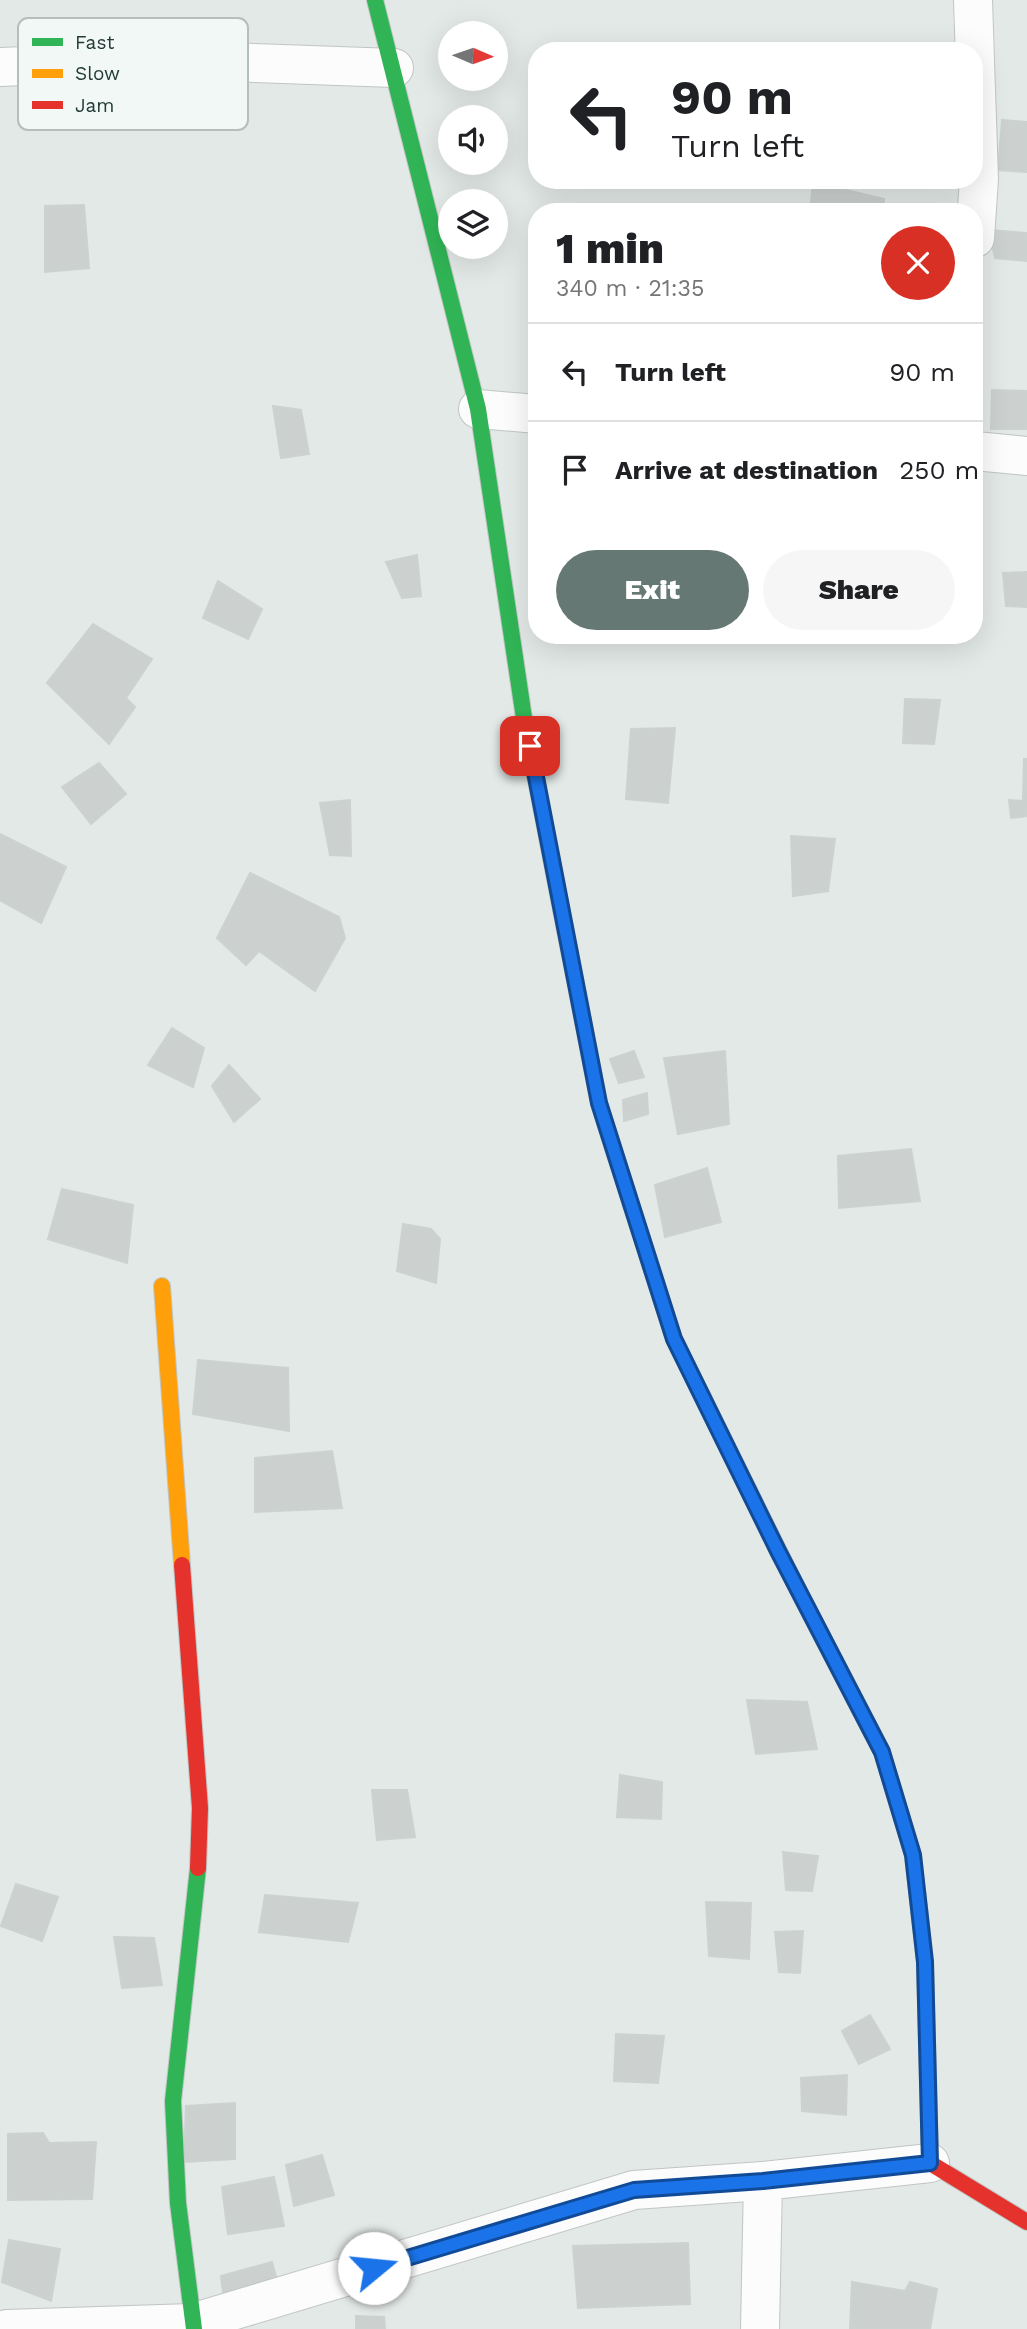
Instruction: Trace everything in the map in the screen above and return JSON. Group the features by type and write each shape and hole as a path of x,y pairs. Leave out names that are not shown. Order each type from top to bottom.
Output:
{"street":[{"path":"375,0 478,409 524,718 599,1103 674,1339 778,1551 882,1752 913,1855 925,1962 930,2163"},
{"path":"973,0 974,42"},
{"path":"248,63 394,68"},
{"path":"0,67 18,66"},
{"path":"478,409 528,413"},
{"path":"983,452 1027,456"},
{"path":"162,1286 200,1808 197,1890 173,2101 178,2203 193,2326"},
{"path":"7,2329 193,2326 634,2190 763,2181 930,2163 1027,2222"},
{"path":"760,2329 763,2181"}],"building":[{"path":"1002,120 1027,122 1027,172 998,170"},
{"path":"812,189 842,189 884,199 884,203 811,203"},
{"path":"84,205 89,268 45,272 45,206"},
{"path":"989,230 1027,233 1027,261 995,258"},
{"path":"992,390 1027,391 1027,429 991,429"},
{"path":"273,406 301,410 309,454 281,458"},
{"path":"417,555 421,596 402,598 386,562"},
{"path":"1027,572 1027,607 1006,606 1003,573"},
{"path":"218,581 262,609 248,639 203,618"},
{"path":"93,624 152,659 126,698 135,707 109,744 47,683"},
{"path":"905,699 940,700 934,744 903,743"},
{"path":"675,728 668,803 626,799 631,729"},
{"path":"1024,759 1027,759 1027,816 1011,818 1009,800 1023,801"},
{"path":"99,763 126,794 91,824 62,787"},
{"path":"350,800 351,856 330,855 320,803"},
{"path":"0,834 66,867 41,923 0,900"},
{"path":"791,836 835,839 828,891 793,896"},
{"path":"250,873 339,917 345,938 315,991 259,951 246,965 217,938"},
{"path":"172,1028 204,1048 193,1087 148,1065"},
{"path":"634,1051 644,1077 619,1083 610,1059"},
{"path":"725,1051 729,1124 678,1134 664,1058"},
{"path":"229,1065 260,1099 234,1122 212,1086"},
{"path":"647,1093 648,1114 624,1121 623,1100"},
{"path":"911,1149 920,1201 839,1208 838,1156"},
{"path":"707,1168 721,1222 665,1237 655,1185"},
{"path":"62,1189 133,1205 127,1263 48,1239"},
{"path":"403,1224 431,1229 440,1239 436,1283 397,1271"},
{"path":"198,1360 288,1368 289,1431 193,1414"},
{"path":"332,1451 342,1508 255,1512 255,1458"},
{"path":"747,1700 807,1702 817,1749 756,1754"},
{"path":"620,1775 662,1782 661,1819 617,1817"},
{"path":"372,1790 407,1790 415,1837 377,1840"},
{"path":"783,1852 818,1856 812,1891 786,1890"},
{"path":"16,1884 58,1897 42,1941 1,1926"},
{"path":"265,1895 358,1903 348,1942 259,1932"},
{"path":"706,1902 751,1903 749,1959 709,1956"},
{"path":"803,1931 800,1973 779,1972 775,1932"},
{"path":"114,1937 154,1938 162,1985 122,1988"},
{"path":"870,2015 890,2049 859,2064 842,2031"},
{"path":"616,2034 664,2036 658,2083 614,2081"},
{"path":"847,2075 846,2115 802,2111 801,2078"},
{"path":"235,2103 235,2159 184,2162 186,2106"},
{"path":"43,2133 49,2143 96,2142 92,2199 8,2200 8,2134"},
{"path":"322,2155 334,2195 294,2206 286,2165"},
{"path":"274,2177 284,2226 228,2234 222,2187"},
{"path":"9,2240 60,2249 51,2301 2,2282"},
{"path":"688,2243 690,2304 578,2308 573,2246"},
{"path":"272,2262 279,2287 224,2302 221,2276"},
{"path":"852,2282 905,2291 910,2282 937,2289 930,2329 850,2328"},
{"path":"356,2316 384,2317 385,2329 356,2329"}],"traffic: fast":[{"path":"375,0 478,409 524,718 561,909"},
{"path":"609,1135 674,1339 798,1590"},
{"path":"194,2329 178,2203 173,2101 198,1868"}],"traffic: slow":[{"path":"162,1286 182,1565"},
{"path":"798,1590 882,1752 913,1855 917,1891"}],"traffic: jam":[{"path":"561,909 599,1103 609,1135"},
{"path":"182,1565 200,1808 198,1868"},
{"path":"917,1891 925,1962 930,2163 1027,2222"}],"route":[{"path":"374,2268 634,2190 688,2184 763,2181 930,2163 925,1962 913,1855 882,1752 778,1551 674,1339 599,1103 530,746"}]}
